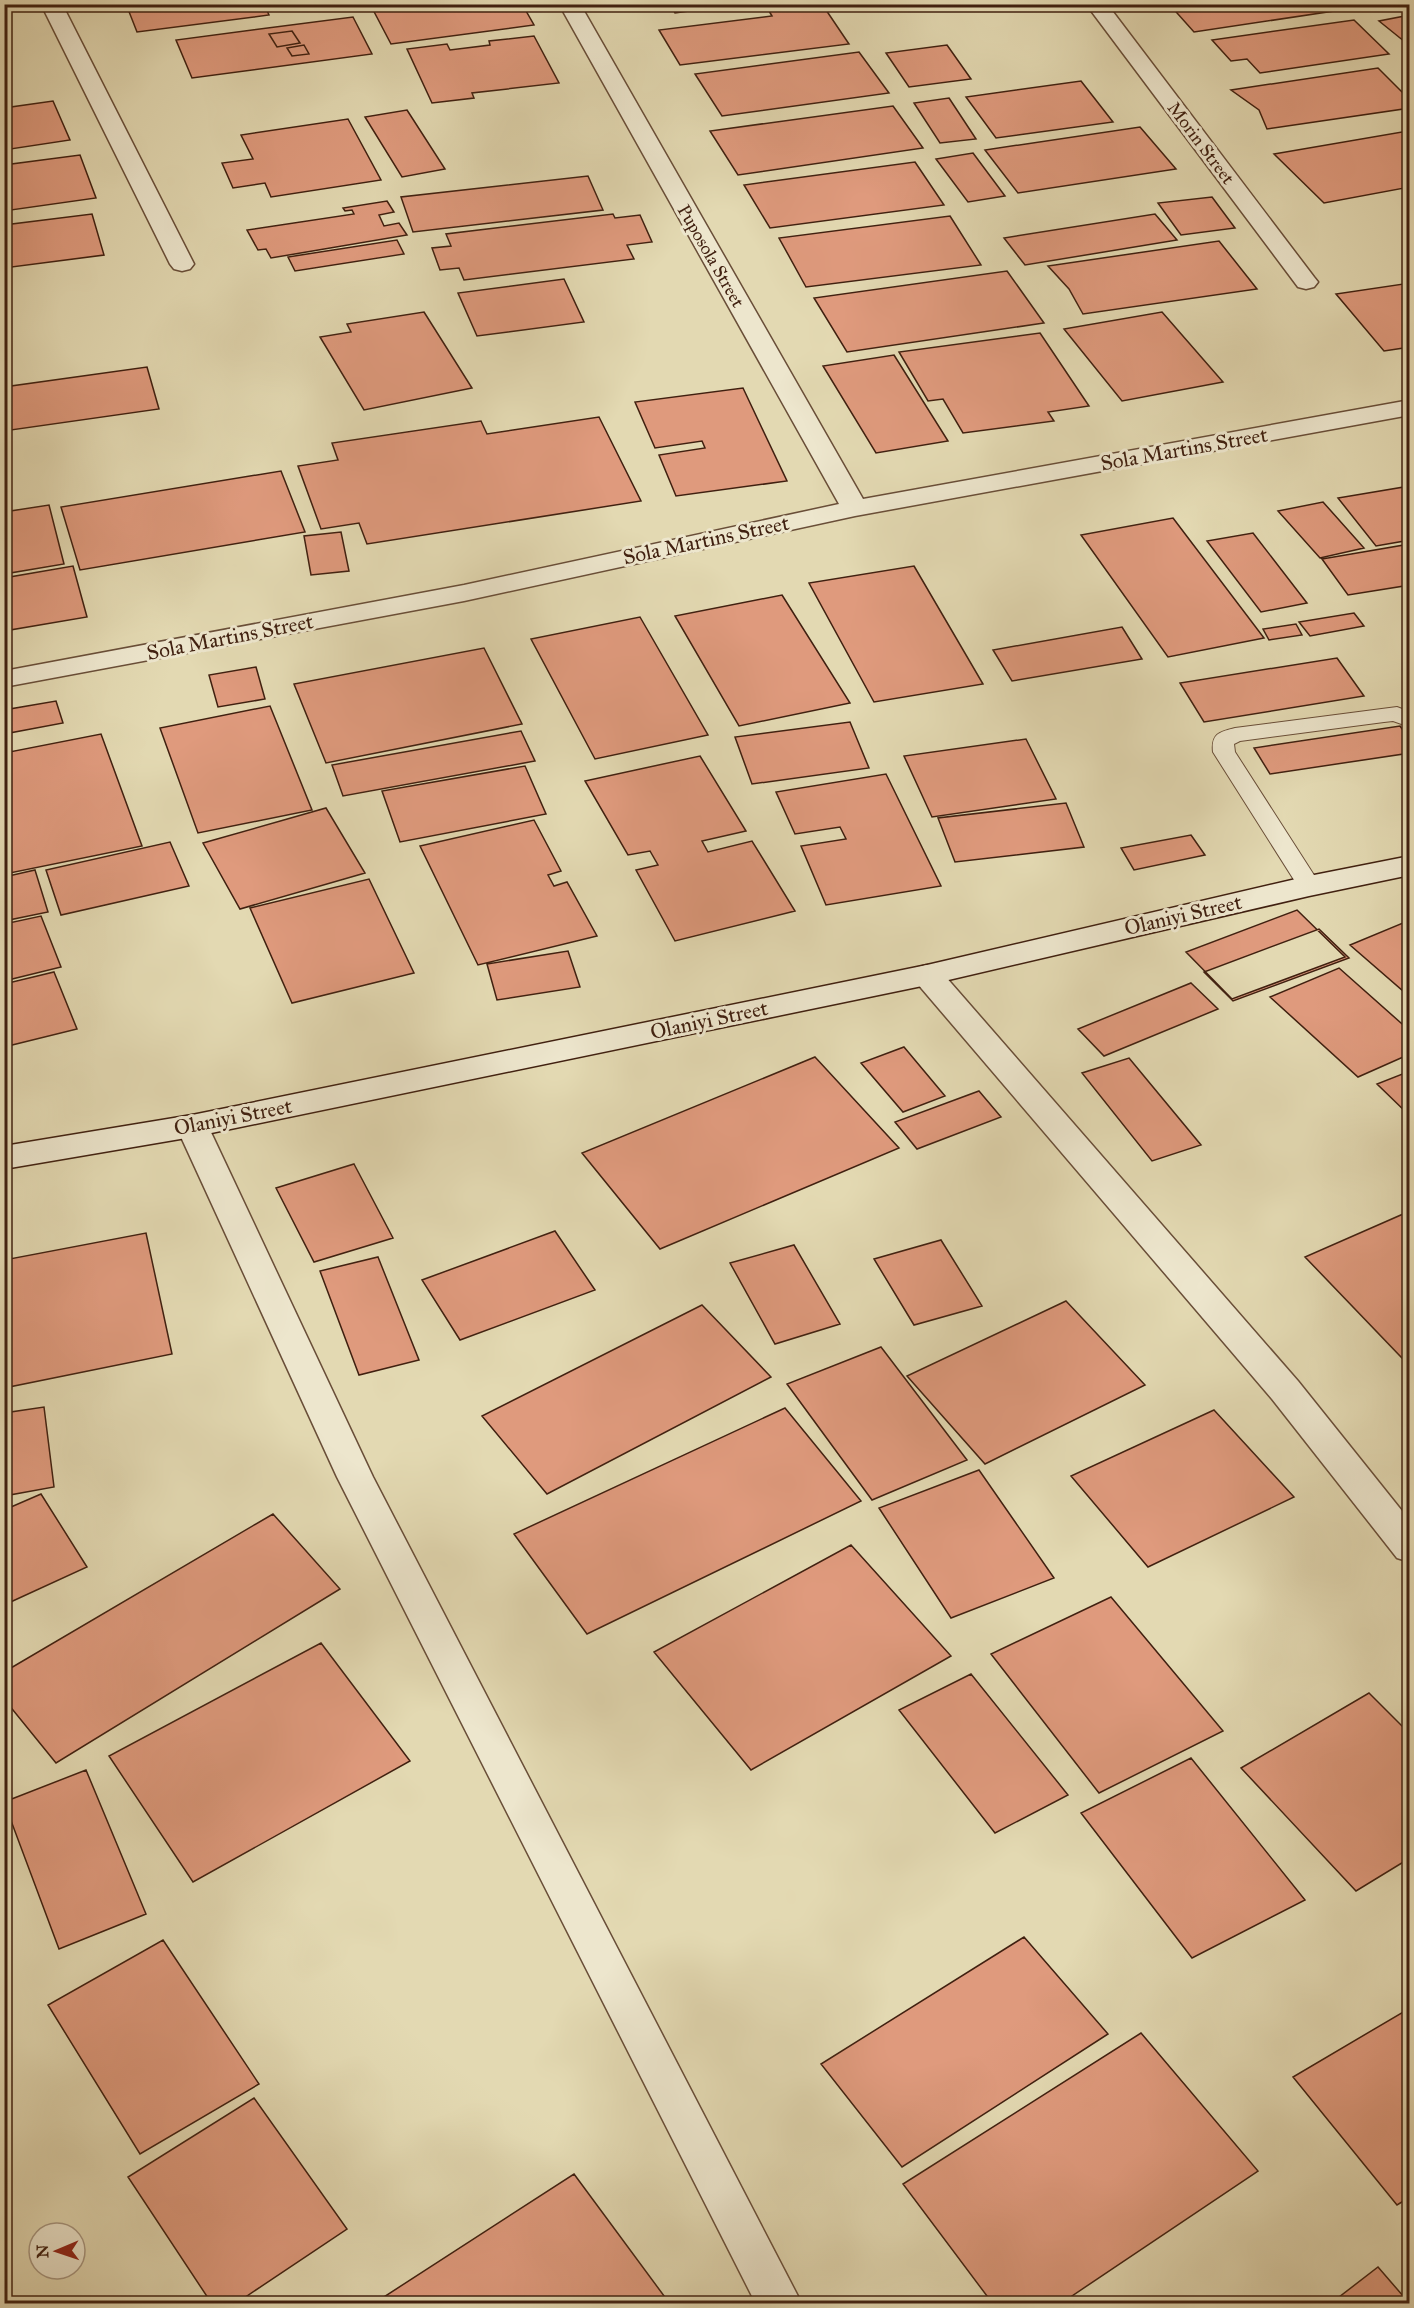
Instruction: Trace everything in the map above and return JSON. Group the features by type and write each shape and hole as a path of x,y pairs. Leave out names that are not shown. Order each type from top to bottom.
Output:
{"street":[{"path":"51,4 182,264"},
{"name":"Puposola Street","path":"569,4 855,508"},
{"name":"Morin Street","path":"1096,4 1306,282"},
{"name":"Sola Martins Street","path":"4,679 464,593 855,508 1410,407"},
{"name":"Olaniyi Street","path":"4,1158 192,1126 927,975 1309,886 1410,865"},
{"path":"927,975 1284,1390 1410,1548"},
{"path":"192,1126 355,1477 780,2304"}],"lane":[{"path":"1309,886 1224,752 1223,741 1235,735 1384,715 1397,714 1410,721"}],"building":[{"path":"126,4 264,4 269,15 137,32"},
{"path":"273,4 320,4 321,5 276,11"},
{"path":"370,4 522,4 534,25 391,44"},
{"path":"670,4 740,4 675,13"},
{"path":"822,4 849,44 680,65 659,30 772,16 769,11"},
{"path":"1169,4 1358,4 1361,7 1194,32"},
{"path":"1410,15 1410,46 1379,21"},
{"path":"353,17 372,54 192,78 176,40","holes":["292,31 300,43 277,47 269,34","304,45 309,54 292,56 287,48"]},
{"path":"1354,20 1389,54 1260,73 1247,59 1231,61 1212,40"},
{"path":"292,31 300,43 277,47 269,34"},
{"path":"534,36 559,83 472,93 474,98 432,103 407,49 447,44 450,50 490,45 489,41"},
{"path":"304,45 309,54 292,56 287,48"},
{"path":"947,45 971,79 909,87 886,53"},
{"path":"859,52 889,93 722,116 695,74"},
{"path":"1378,68 1410,100 1410,108 1267,129 1259,110 1231,90"},
{"path":"1081,81 1113,122 996,138 966,97"},
{"path":"949,98 976,139 940,143 914,103"},
{"path":"53,101 70,140 4,150 4,108"},
{"path":"893,106 923,148 738,175 710,131"},
{"path":"407,110 445,169 402,177 365,117"},
{"path":"348,119 381,180 271,197 265,183 233,188 222,163 253,159 241,135"},
{"path":"1140,127 1176,169 1018,193 985,150"},
{"path":"1402,132 1410,139 1410,187 1324,203 1274,154"},
{"path":"973,153 1005,196 968,202 936,159"},
{"path":"80,155 96,198 4,211 4,165"},
{"path":"915,162 944,205 770,228 744,185"},
{"path":"588,176 603,210 413,232 401,197"},
{"path":"1212,197 1235,228 1181,235 1158,203"},
{"path":"387,201 394,212 379,215 384,226 399,223 407,235 271,258 266,249 258,250 247,230 354,214 352,210 345,211 343,208"},
{"path":"92,214 104,255 4,268 4,225"},
{"path":"613,214 615,218 640,215 652,242 627,245 634,259 464,280 459,268 440,270 432,248 451,246 446,234"},
{"path":"1155,214 1177,240 1025,265 1004,238"},
{"path":"950,216 981,265 806,287 779,238"},
{"path":"397,240 404,254 295,271 288,257"},
{"path":"1219,241 1257,289 1083,314 1069,289 1048,266"},
{"path":"1007,271 1044,323 847,352 814,298"},
{"path":"564,279 584,322 477,336 458,293"},
{"path":"1410,283 1410,347 1384,351 1336,294"},
{"path":"424,312 472,388 364,410 320,337 351,332 347,324"},
{"path":"1162,312 1223,382 1122,401 1064,329"},
{"path":"1040,333 1089,406 1048,412 1054,421 963,433 943,399 928,401 899,352"},
{"path":"894,355 948,441 876,453 823,366"},
{"path":"147,367 159,409 4,431 4,387"},
{"path":"743,388 787,481 676,496 659,455 705,448 702,441 655,448 635,402"},
{"path":"599,417 641,501 367,544 359,523 321,529 298,466 338,460 332,443 481,421 487,434"},
{"path":"281,471 305,532 80,570 61,507"},
{"path":"1410,486 1410,540 1376,546 1338,498"},
{"path":"1323,502 1364,548 1320,558 1278,511"},
{"path":"49,505 64,564 4,574 4,512"},
{"path":"1173,518 1264,638 1168,657 1081,535"},
{"path":"341,532 349,571 311,575 304,536"},
{"path":"1253,533 1307,603 1261,612 1207,541"},
{"path":"1410,544 1410,585 1348,595 1322,559"},
{"path":"73,566 87,617 4,631 4,578"},
{"path":"914,566 983,684 874,702 809,583"},
{"path":"782,595 850,703 739,726 675,616"},
{"path":"1354,613 1364,626 1310,636 1299,622"},
{"path":"640,617 708,735 595,759 531,639"},
{"path":"1296,624 1302,635 1269,640 1263,629"},
{"path":"1122,627 1142,659 1012,681 993,650"},
{"path":"484,648 522,724 326,763 294,684"},
{"path":"1337,658 1364,696 1204,722 1180,683"},
{"path":"256,667 265,699 218,707 209,675"},
{"path":"56,701 63,723 4,734 4,710"},
{"path":"270,706 312,810 198,833 160,728"},
{"path":"850,722 869,768 752,784 735,737"},
{"path":"1400,726 1410,740 1410,753 1270,774 1254,748"},
{"path":"521,731 535,761 343,796 332,765"},
{"path":"101,734 142,846 10,873 4,856 4,753"},
{"path":"1026,739 1056,799 932,817 904,756"},
{"path":"700,756 746,831 702,841 708,852 752,841 795,911 675,941 636,870 658,865 650,851 628,855 585,781"},
{"path":"525,766 546,814 400,842 382,791"},
{"path":"886,774 941,886 826,905 801,846 846,839 840,827 795,834 776,792"},
{"path":"1066,803 1084,847 955,862 938,818"},
{"path":"326,808 365,873 240,909 203,843"},
{"path":"534,820 561,871 548,875 554,886 567,882 597,936 478,965 420,846"},
{"path":"1191,835 1205,855 1134,870 1121,848"},
{"path":"170,842 189,886 61,915 46,870"},
{"path":"35,870 48,912 4,921 4,877"},
{"path":"369,879 414,973 292,1003 250,908"},
{"path":"1297,910 1345,957 1232,999 1186,952"},
{"path":"41,916 61,967 4,981 4,924"},
{"path":"1410,920 1410,997 1350,945"},
{"path":"1319,929 1349,958 1233,1001 1204,972"},
{"path":"568,951 580,987 497,1000 487,964"},
{"path":"1339,968 1410,1031 1410,1054 1358,1077 1270,997"},
{"path":"54,972 77,1029 4,1047 4,984"},
{"path":"1191,983 1218,1009 1104,1056 1078,1029"},
{"path":"904,1047 945,1096 903,1112 861,1063"},
{"path":"815,1057 899,1148 660,1249 582,1153"},
{"path":"1129,1058 1201,1145 1152,1161 1082,1073"},
{"path":"1410,1071 1410,1116 1377,1084"},
{"path":"979,1091 1001,1117 917,1149 895,1122"},
{"path":"354,1164 393,1238 314,1262 276,1188"},
{"path":"1410,1211 1410,1354 1402,1358 1305,1257"},
{"path":"555,1231 595,1290 460,1340 422,1280"},
{"path":"146,1233 172,1354 4,1388 4,1260"},
{"path":"941,1240 982,1306 914,1325 874,1259"},
{"path":"794,1245 840,1324 775,1344 730,1263"},
{"path":"378,1257 419,1360 359,1375 320,1271"},
{"path":"1066,1301 1145,1385 985,1464 907,1376"},
{"path":"702,1305 771,1377 547,1494 482,1416"},
{"path":"881,1347 967,1460 872,1500 787,1384"},
{"path":"44,1407 54,1487 4,1496 4,1413"},
{"path":"785,1408 861,1501 587,1634 514,1534"},
{"path":"1214,1410 1294,1497 1148,1567 1071,1476"},
{"path":"979,1470 1054,1578 951,1618 879,1508"},
{"path":"41,1494 87,1567 4,1605 4,1510"},
{"path":"273,1514 340,1589 56,1763 4,1699 4,1672"},
{"path":"851,1545 951,1656 751,1770 654,1652"},
{"path":"1111,1597 1223,1731 1099,1793 991,1654"},
{"path":"321,1643 410,1761 193,1882 109,1756"},
{"path":"971,1674 1068,1795 995,1833 899,1710"},
{"path":"1369,1693 1410,1734 1410,1858 1356,1891 1241,1768"},
{"path":"1191,1758 1305,1900 1192,1958 1081,1813"},
{"path":"86,1770 146,1914 59,1949 4,1802"},
{"path":"1024,1937 1108,2034 902,2167 821,2064"},
{"path":"163,1940 259,2084 140,2154 48,2005"},
{"path":"1410,2008 1410,2197 1397,2205 1293,2077"},
{"path":"1141,2033 1258,2171 1060,2304 993,2304 903,2184"},
{"path":"254,2098 347,2229 235,2304 212,2304 128,2177"},
{"path":"574,2174 670,2304 373,2304"},
{"path":"1378,2267 1410,2304 1330,2304"}]}
